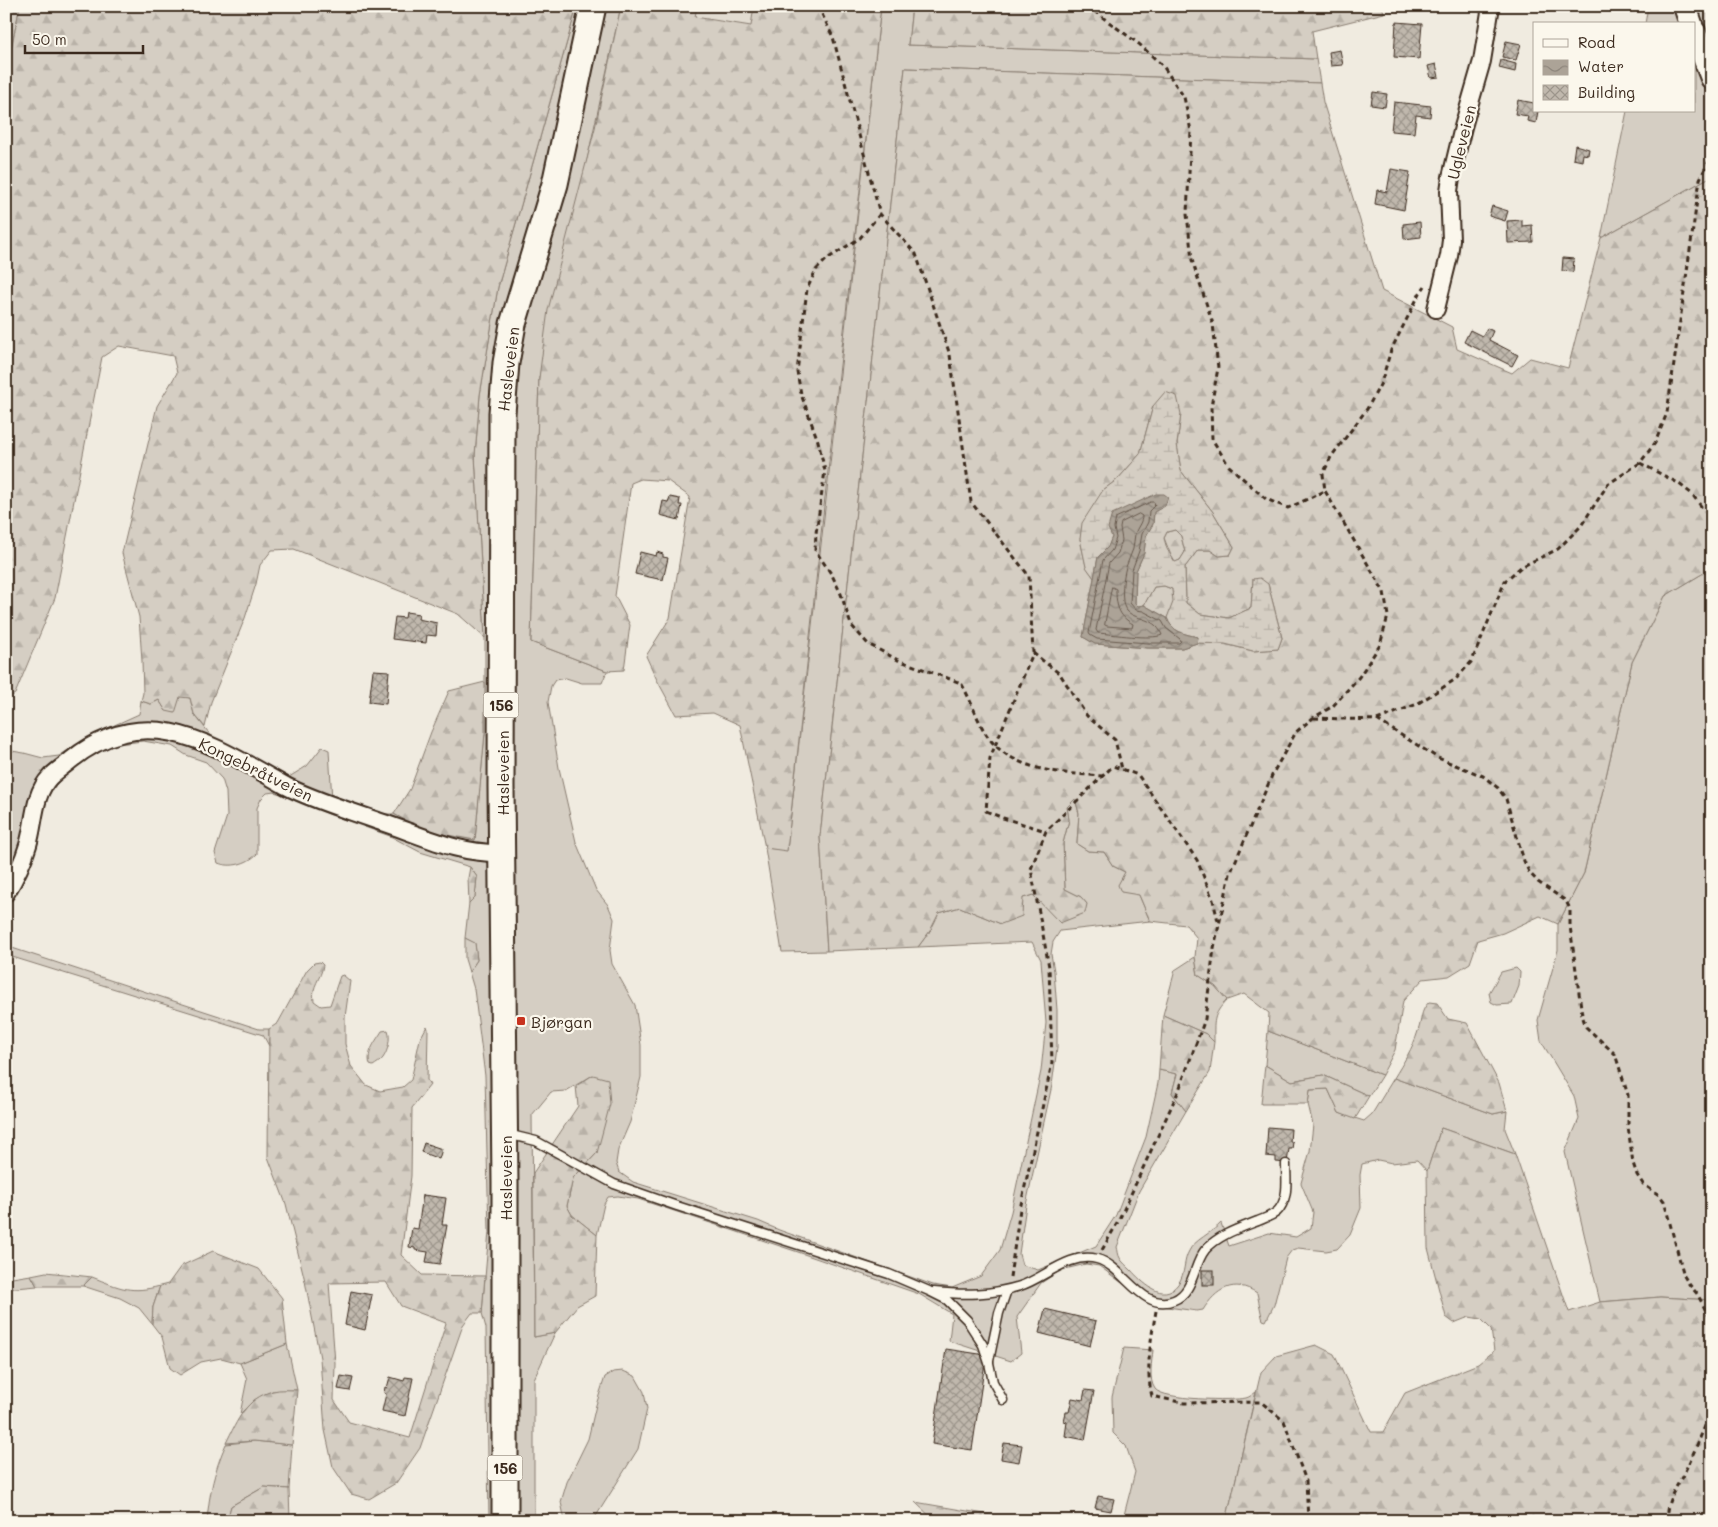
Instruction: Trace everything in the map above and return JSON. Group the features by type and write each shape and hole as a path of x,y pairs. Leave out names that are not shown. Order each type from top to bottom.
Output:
{"main road":[{"name":"Hasleveien","path":"505,1521 502,414 506,363 516,315 555,184 593,6"},
{"path":"1685,6 1691,22"},
{"path":"1696,36 1712,78"}],"street":[{"name":"Ugleveien","path":"1436,309 1451,240 1449,191 1451,177 1482,61 1491,6"},
{"name":"Kongebråtveien","path":"6,893 18,872 29,844 37,801 50,777 82,751 102,740 134,730 166,732 201,740 269,774 287,786 319,800 444,845 481,854 502,854"}],"lane":[{"path":"505,1134 512,1134 543,1144 614,1184 889,1274 946,1300 967,1320 983,1345 993,1382 1003,1400"},
{"path":"929,1291 979,1294 1007,1290 1032,1281 1065,1263 1082,1258 1097,1259 1108,1264 1143,1295 1158,1302 1174,1300 1181,1296 1191,1281 1206,1248 1236,1230 1280,1210 1286,1192 1286,1164"},
{"path":"989,1363 1007,1290"}],"path":[{"path":"818,6 833,37 880,214 916,254 950,355 971,502 1029,576 1032,653 990,758 986,812 1046,831"},
{"path":"1087,6 1139,44 1163,66 1184,97 1191,131 1187,214 1192,260 1213,324 1218,368 1211,407 1212,439 1229,466 1266,499 1288,508 1325,491"},
{"path":"1313,718 1376,720 1417,704 1456,679 1472,661 1505,581 1521,567 1558,549 1581,526 1608,484 1640,463 1655,443 1667,413 1700,179 1712,154"},
{"path":"880,214 860,238 827,258 816,270 807,289 797,372 801,394 818,441 825,471 815,550 832,575 841,594 851,625 868,644 898,660 961,684 984,730 1004,754 1031,767 1061,774 1103,776"},
{"path":"1097,1259 1119,1220 1179,1090 1204,1019 1214,948 1230,874 1273,773 1296,732 1313,718 1333,706 1359,677 1380,644 1388,616 1384,592 1325,491 1323,474 1331,457 1367,410 1381,383 1391,350 1420,292 1426,285"},
{"path":"1640,463 1678,483 1692,494 1712,522"},
{"path":"1032,653 1060,674 1087,716 1115,740 1122,768"},
{"path":"1376,720 1438,758 1483,776 1498,788 1506,799 1529,872 1538,882 1566,901 1570,909 1570,926 1582,1015 1586,1027 1615,1054 1619,1065 1628,1095 1628,1127 1633,1163 1637,1175 1642,1184 1659,1195 1664,1201 1684,1276 1698,1295 1712,1323"},
{"path":"1007,1290 1011,1275 1020,1209 1052,1063 1049,967 1031,869 1046,831 1113,766 1138,775 1197,860 1213,900 1219,924"},
{"path":"1158,1302 1151,1342 1149,1382 1152,1396 1184,1403 1261,1402 1284,1420 1306,1481 1308,1521"},
{"path":"1666,1521 1672,1492 1685,1471 1712,1410"}],"shaded area":[{"path":"697,6 754,6 751,26 695,17"}],"green space":[{"path":"6,6 20,6 6,73"},
{"path":"20,6 577,6 498,287 480,395 475,455 485,638 458,614 294,549 272,550 260,565 245,618 211,702 205,727 194,714 190,698 180,697 175,713 166,711 159,700 151,704 141,701 143,693 139,617 122,553 157,406 177,373 173,356 119,346 102,357 55,598 15,694 6,699 6,73"},
{"path":"577,6 621,6 539,378 531,642 607,671 602,683 582,683 566,678 555,680 551,686 548,702 559,768 576,842 596,890 608,905 614,919 610,950 612,964 635,1005 641,1045 641,1077 630,1122 618,1150 616,1163 619,1172 633,1182 758,1221 933,1285 952,1288 981,1276 1000,1250 1011,1212 1041,1071 1046,1023 1041,960 1032,942 918,947 930,931 939,913 960,907 1001,924 1023,898 1033,895 1042,903 1087,904 1081,897 1065,889 1063,843 1069,820 1067,807 1075,799 1079,813 1077,844 1088,851 1104,852 1113,866 1125,872 1139,895 1150,921 1060,931 1053,942 1051,954 1057,1010 1057,1048 1052,1085 1026,1205 1019,1254 1022,1265 1038,1270 1096,1246 1116,1215 1146,1137 1159,1070 1177,1074 1172,1093 1186,1111 1139,1191 1117,1247 1119,1257 1123,1262 1147,1285 1159,1292 1172,1290 1178,1284 1191,1247 1221,1223 1229,1246 1269,1233 1296,1237 1311,1228 1313,1212 1301,1183 1310,1151 1313,1125 1308,1104 1310,1090 1328,1089 1339,1113 1364,1121 1372,1114 1394,1078 1493,1114 1507,1111 1505,1129 1515,1154 1441,1128 1427,1171 1417,1160 1392,1163 1378,1160 1362,1164 1360,1175 1361,1208 1350,1235 1337,1249 1326,1251 1298,1248 1292,1250 1286,1258 1274,1305 1266,1321 1262,1317 1257,1293 1241,1286 1233,1286 1220,1291 1203,1310 1197,1311 1152,1305 1099,1266 1086,1264 1061,1270 1041,1283 1017,1317 1021,1353 1011,1361 949,1341 952,1314 919,1294 638,1199 618,1196 608,1197 604,1204 597,1235 572,1215 567,1206 573,1178 597,1153 593,1075 566,1091 551,1092 532,1115 534,1337 555,1333 534,1379 534,1521 489,1521 486,1328 482,1313 489,1231 485,1076 474,989 469,972 477,960 475,944 465,938 469,903 475,897 477,877 470,867 420,852 390,836 274,792 267,793 261,799 257,808 257,854 239,864 228,865 218,863 215,853 227,816 226,792 222,779 206,762 186,755 172,746 143,741 110,745 76,761 52,790 46,801 24,876 6,902 6,750 43,758 59,756 88,737 139,714 141,701 151,704 159,700 166,711 180,696 190,698 194,714 213,738 261,765 289,777 307,766 322,747 329,750 332,800 340,798 343,803 384,814 394,814 425,831 475,840 485,733 485,638 475,455 480,395 498,287"},
{"path":"621,6 697,6 695,17 751,26 754,6 881,6 787,851 765,848 740,725 713,713 676,715 646,656 670,618 690,497 668,481 641,479 631,483 615,596 630,625 624,670 607,671 531,642 539,378 548,310 595,128"},
{"path":"881,6 912,6 908,45 1316,59 1320,83 905,68 820,836 827,951 782,952 765,848 787,850"},
{"path":"912,6 1382,6 1384,13 1312,31 1316,59 908,45"},
{"path":"1648,6 1712,6 1712,176 1601,238 1627,112 1696,112 1696,22 1645,22"},
{"path":"905,68 1320,83 1323,102 1382,291 1452,327 1457,349 1512,373 1530,358 1568,368 1601,238 1712,176 1712,570 1707,571 1665,596 1632,662 1584,873 1558,924 1540,916 1503,933 1478,940 1470,963 1449,976 1423,979 1403,1001 1395,1050 1382,1075 1268,1031 1269,1013 1244,994 1227,1000 1215,986 1198,975 1195,957 1197,938 1186,925 1150,921 1139,895 1121,892 1118,885 1125,872 1113,866 1104,852 1088,851 1077,844 1079,813 1075,799 1067,807 1069,820 1063,843 1065,889 1081,897 1087,904 1085,913 1060,923 1033,895 1023,898 1022,916 1001,924 960,907 939,913 930,931 918,947 827,951 820,836","holes":["1153,406 1181,414 1177,445 1181,471 1213,512 1234,547 1230,555 1219,556 1210,550 1198,550 1185,567 1186,603 1200,614 1229,618 1251,608 1253,579 1268,584 1282,638 1278,649 1253,651 1225,644 1197,643 1182,648 1148,648 1095,644 1083,637 1094,578 1086,566 1080,539 1103,490 1118,479 1140,454"]},
{"path":"1165,392 1177,396 1181,414 1177,444 1181,471 1213,512 1234,547 1230,555 1219,556 1210,550 1198,550 1185,567 1186,603 1200,614 1229,618 1251,608 1253,579 1260,578 1268,584 1282,638 1278,649 1253,651 1225,644 1197,643 1198,637 1179,632 1169,623 1167,618 1173,602 1172,589 1164,586 1154,587 1144,605 1138,606 1135,603 1136,571 1144,553 1146,536 1153,524 1154,512 1168,497 1112,537 1108,547 1098,557 1094,578 1086,567 1080,539 1082,523 1103,490 1118,479 1140,454 1153,406","holes":["1175,530 1181,536 1185,552 1180,560 1175,562 1167,549 1164,538 1167,532"]},
{"path":"1175,530 1181,536 1185,552 1180,560 1174,563 1164,538 1167,532"},
{"path":"1712,570 1712,847 1709,855 1712,864 1712,1300 1660,1297 1600,1302 1565,1152 1579,1119 1574,1096 1541,1041 1538,1020 1558,950 1558,924 1584,873 1632,662 1665,596 1707,571"},
{"path":"1164,586 1172,589 1174,602 1167,618 1144,605 1154,587"},
{"path":"485,682 485,733 475,840 425,831 394,814 410,789 431,732 449,691"},
{"path":"470,867 477,877 475,897 469,903 468,878"},
{"path":"465,938 475,943 477,960 469,972 465,959"},
{"path":"6,946 259,1029 269,1029 269,1046 263,1035 6,955"},
{"path":"1195,957 1198,975 1215,986 1227,1000 1216,1015 1214,1042 1206,1034 1163,1015 1175,970"},
{"path":"320,962 323,965 313,995 314,1001 321,1006 330,1005 340,976 343,975 350,981 345,1017 345,1044 351,1066 366,1085 380,1091 403,1087 411,1080 420,1039 427,1026 427,1080 430,1085 412,1108 411,1176 401,1255 422,1275 485,1276 482,1313 472,1313 463,1325 420,1448 396,1483 369,1499 351,1494 333,1467 325,1430 320,1358 305,1281 286,1204 268,1157 269,1029 278,1023 307,970 314,963","holes":["386,1282 401,1306 446,1323 410,1438 349,1422 334,1400 335,1363 329,1283"]},
{"path":"1516,968 1520,972 1519,986 1512,1004 1497,1005 1491,1002 1489,993 1501,972"},
{"path":"1429,1002 1437,1003 1448,1019 1467,1023 1499,1083 1507,1111 1493,1114 1394,1078 1408,1055 1423,1012"},
{"path":"1163,1015 1206,1034 1214,1042 1210,1072 1186,1111 1172,1093 1177,1074 1159,1070"},
{"path":"388,1030 389,1041 385,1055 373,1066 370,1065 369,1056 372,1047 382,1031"},
{"path":"1268,1031 1382,1075 1369,1096 1323,1075 1292,1081 1265,1065"},
{"path":"1265,1065 1292,1081 1323,1075 1369,1096 1355,1119 1339,1113 1328,1089 1310,1090 1308,1104 1261,1104"},
{"path":"593,1075 608,1079 610,1104 597,1153 573,1178 567,1206 572,1215 597,1235 595,1296 577,1306 555,1333 534,1337 533,1173 578,1106 576,1086"},
{"path":"1441,1128 1515,1154 1569,1312 1600,1302 1660,1297 1712,1300 1712,1521 1226,1521 1261,1372 1276,1356 1316,1345 1334,1354 1371,1432 1383,1432 1405,1393 1478,1364 1494,1351 1491,1329 1481,1319 1469,1317 1454,1323 1446,1317 1428,1248 1427,1171"},
{"path":"213,1251 259,1269 282,1298 287,1344 240,1363 221,1358 201,1362 180,1375 170,1368 162,1337 152,1324 153,1307 160,1286 168,1284 181,1266"},
{"path":"46,1272 92,1277 83,1286 37,1286 31,1275"},
{"path":"31,1275 37,1286 6,1289 6,1279"},
{"path":"92,1277 133,1290 160,1286 153,1307 152,1324 139,1308 120,1298 83,1286"},
{"path":"287,1344 297,1390 272,1391 254,1400 240,1414 247,1379 240,1363"},
{"path":"1124,1348 1153,1350 1152,1380 1155,1389 1161,1393 1198,1399 1227,1399 1246,1398 1256,1392 1226,1521 1121,1521 1135,1472 1126,1446 1113,1433 1112,1397"},
{"path":"623,1371 635,1376 644,1392 647,1409 638,1449 593,1521 565,1521 561,1502 567,1482 588,1439 605,1377 613,1372"},
{"path":"276,1390 297,1390 292,1445 254,1441 226,1443 244,1411 256,1399"},
{"path":"254,1441 292,1445 289,1489 264,1487 231,1506 227,1521 207,1521 213,1481 226,1444"},
{"path":"264,1487 289,1489 290,1521 227,1521 231,1506"},
{"path":"915,1502 1008,1518 1005,1521 935,1521"}],"water":[{"path":"1156,494 1164,494 1168,497 1165,506 1154,512 1153,524 1146,536 1144,553 1136,571 1135,603 1138,606 1144,605 1167,618 1169,623 1179,632 1198,637 1197,643 1182,648 1148,648 1095,644 1083,637 1098,557 1108,547 1112,537 1108,528 1112,514"}],"building":[{"path":"1396,22 1422,24 1419,59 1394,57"},
{"path":"1506,41 1521,44 1516,60 1502,57"},
{"path":"1340,50 1343,65 1331,66 1329,52"},
{"path":"1501,60 1516,64 1515,72 1499,68"},
{"path":"1436,64 1439,77 1431,78 1428,66"},
{"path":"1373,92 1387,94 1385,107 1371,105"},
{"path":"1518,100 1533,103 1533,112 1538,112 1536,123 1527,121 1528,116 1515,114"},
{"path":"1394,102 1431,106 1430,117 1416,115 1414,133 1391,131"},
{"path":"1575,145 1589,149 1588,155 1583,154 1582,161 1573,159"},
{"path":"1391,169 1410,172 1404,210 1375,204 1377,190 1387,192"},
{"path":"1492,206 1508,211 1505,221 1489,216"},
{"path":"1522,220 1522,226 1532,225 1533,242 1508,243 1507,221"},
{"path":"1420,222 1421,237 1404,239 1403,224"},
{"path":"1563,258 1574,259 1573,272 1562,271"},
{"path":"1487,328 1493,331 1489,340 1518,355 1512,366 1464,342 1470,330 1482,336"},
{"path":"670,497 680,499 679,505 682,505 679,520 660,515 663,501 668,502"},
{"path":"640,552 656,556 657,552 663,554 663,557 668,558 663,580 635,574"},
{"path":"406,612 419,614 418,619 437,623 436,636 427,635 426,643 392,639 395,617 405,618"},
{"path":"373,670 389,671 386,704 369,702"},
{"path":"1268,1127 1291,1129 1290,1142 1293,1142 1292,1149 1289,1149 1287,1163 1276,1162 1276,1157 1266,1156"},
{"path":"424,1143 442,1149 439,1159 421,1152"},
{"path":"423,1195 446,1198 442,1225 447,1225 440,1264 426,1262 428,1252 409,1247 412,1228 418,1229"},
{"path":"1202,1270 1214,1270 1214,1285 1202,1285"},
{"path":"351,1291 372,1295 365,1330 345,1325"},
{"path":"1045,1309 1096,1321 1090,1346 1039,1333"},
{"path":"946,1349 986,1355 972,1450 932,1444"},
{"path":"341,1376 353,1378 350,1391 338,1389"},
{"path":"390,1377 404,1381 405,1377 413,1378 405,1416 382,1411 386,1394 384,1393 385,1387 387,1388"},
{"path":"1085,1390 1094,1391 1085,1440 1065,1436 1067,1422 1064,1421 1066,1412 1069,1412 1072,1398 1083,1400"},
{"path":"1004,1443 1022,1445 1019,1462 1001,1459"},
{"path":"1098,1496 1114,1499 1111,1511 1095,1508"}],"place":[{"name":"Bjørgan","path":"521,1021"}]}
